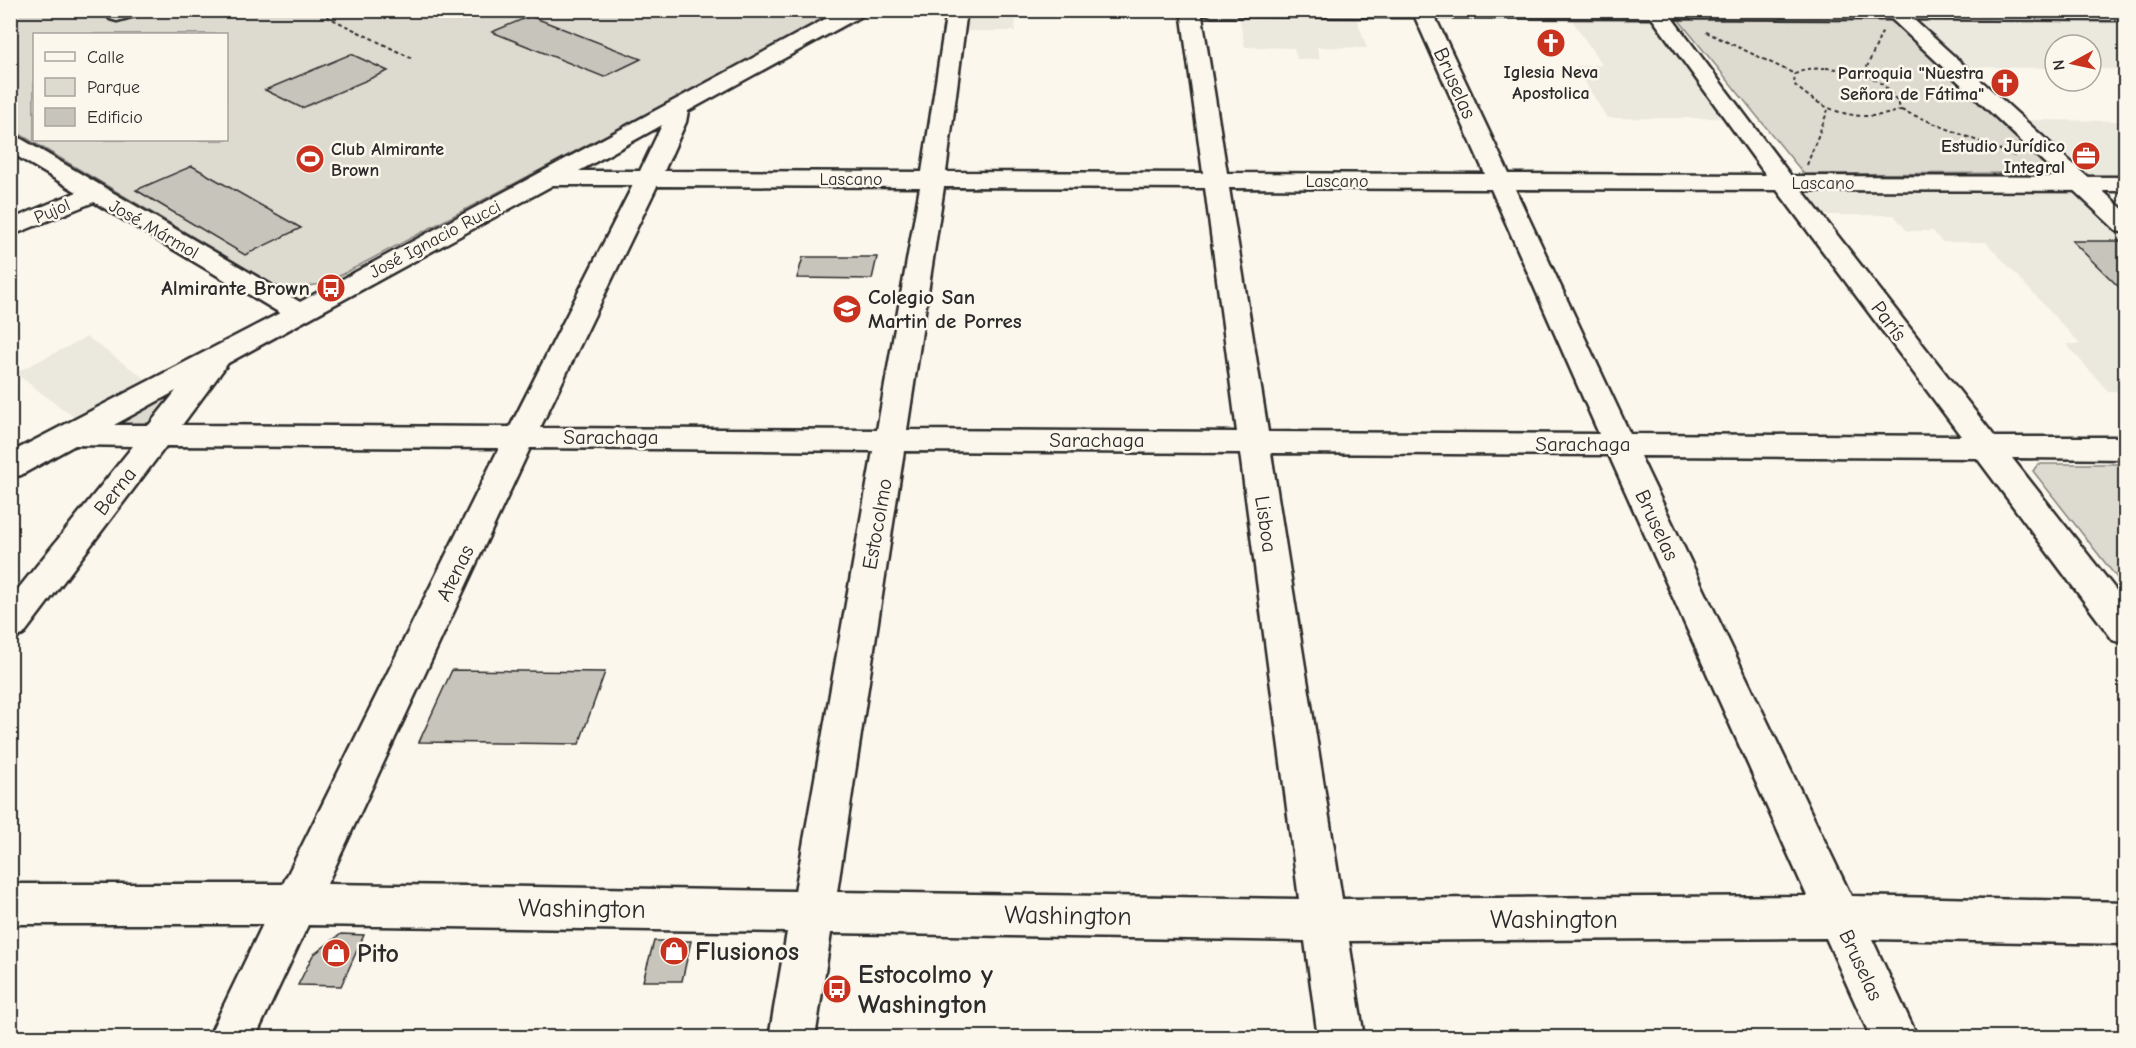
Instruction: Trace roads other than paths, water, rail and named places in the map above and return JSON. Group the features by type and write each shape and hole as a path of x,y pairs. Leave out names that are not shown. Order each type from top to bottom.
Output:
{"street":[{"path":"836,10 856,10"},
{"name":"José Ignacio Rucci","path":"10,467 300,313 856,10"},
{"name":"Estocolmo","path":"792,1038 933,179 957,10"},
{"name":"Lisboa","path":"1191,10 1341,1038"},
{"path":"1212,10 1656,11 1889,17 2126,14"},
{"name":"Bruselas","path":"1422,11 1619,444 1895,1038"},
{"name":"París","path":"1656,11 1794,178 1985,447 2126,630"},
{"path":"1889,17 2126,226"},
{"name":"Atenas","path":"231,1038 520,436 649,178 675,122 676,108"},
{"name":"José Mármol","path":"10,142 300,313"},
{"name":"Lascano","path":"548,178 1500,182 1794,178 2126,184"},
{"name":"Pujol","path":"10,229 94,193"},
{"name":"Berna","path":"10,625 219,356"},
{"name":"Sarachaga","path":"68,435 891,438 2126,448"},
{"name":"Washington","path":"10,904 296,904 1324,920 1839,917 2126,923"}],"place":[{"name":"Iglesia Neva Apostolica","path":"1551,43"},
{"name":"Parroquia \"Nuestra Señora de Fátima\"","path":"2005,83"},
{"name":"Estudio Jurídico Integral","path":"2086,156"},
{"name":"Club Almirante Brown","path":"310,159"},
{"name":"Almirante Brown","path":"331,288"},
{"name":"Colegio San Martin de Porres","path":"847,309"},
{"name":"Flusionos","path":"674,951"},
{"name":"Pito","path":"336,953"},
{"name":"Estocolmo y Washington","path":"837,989"}]}
